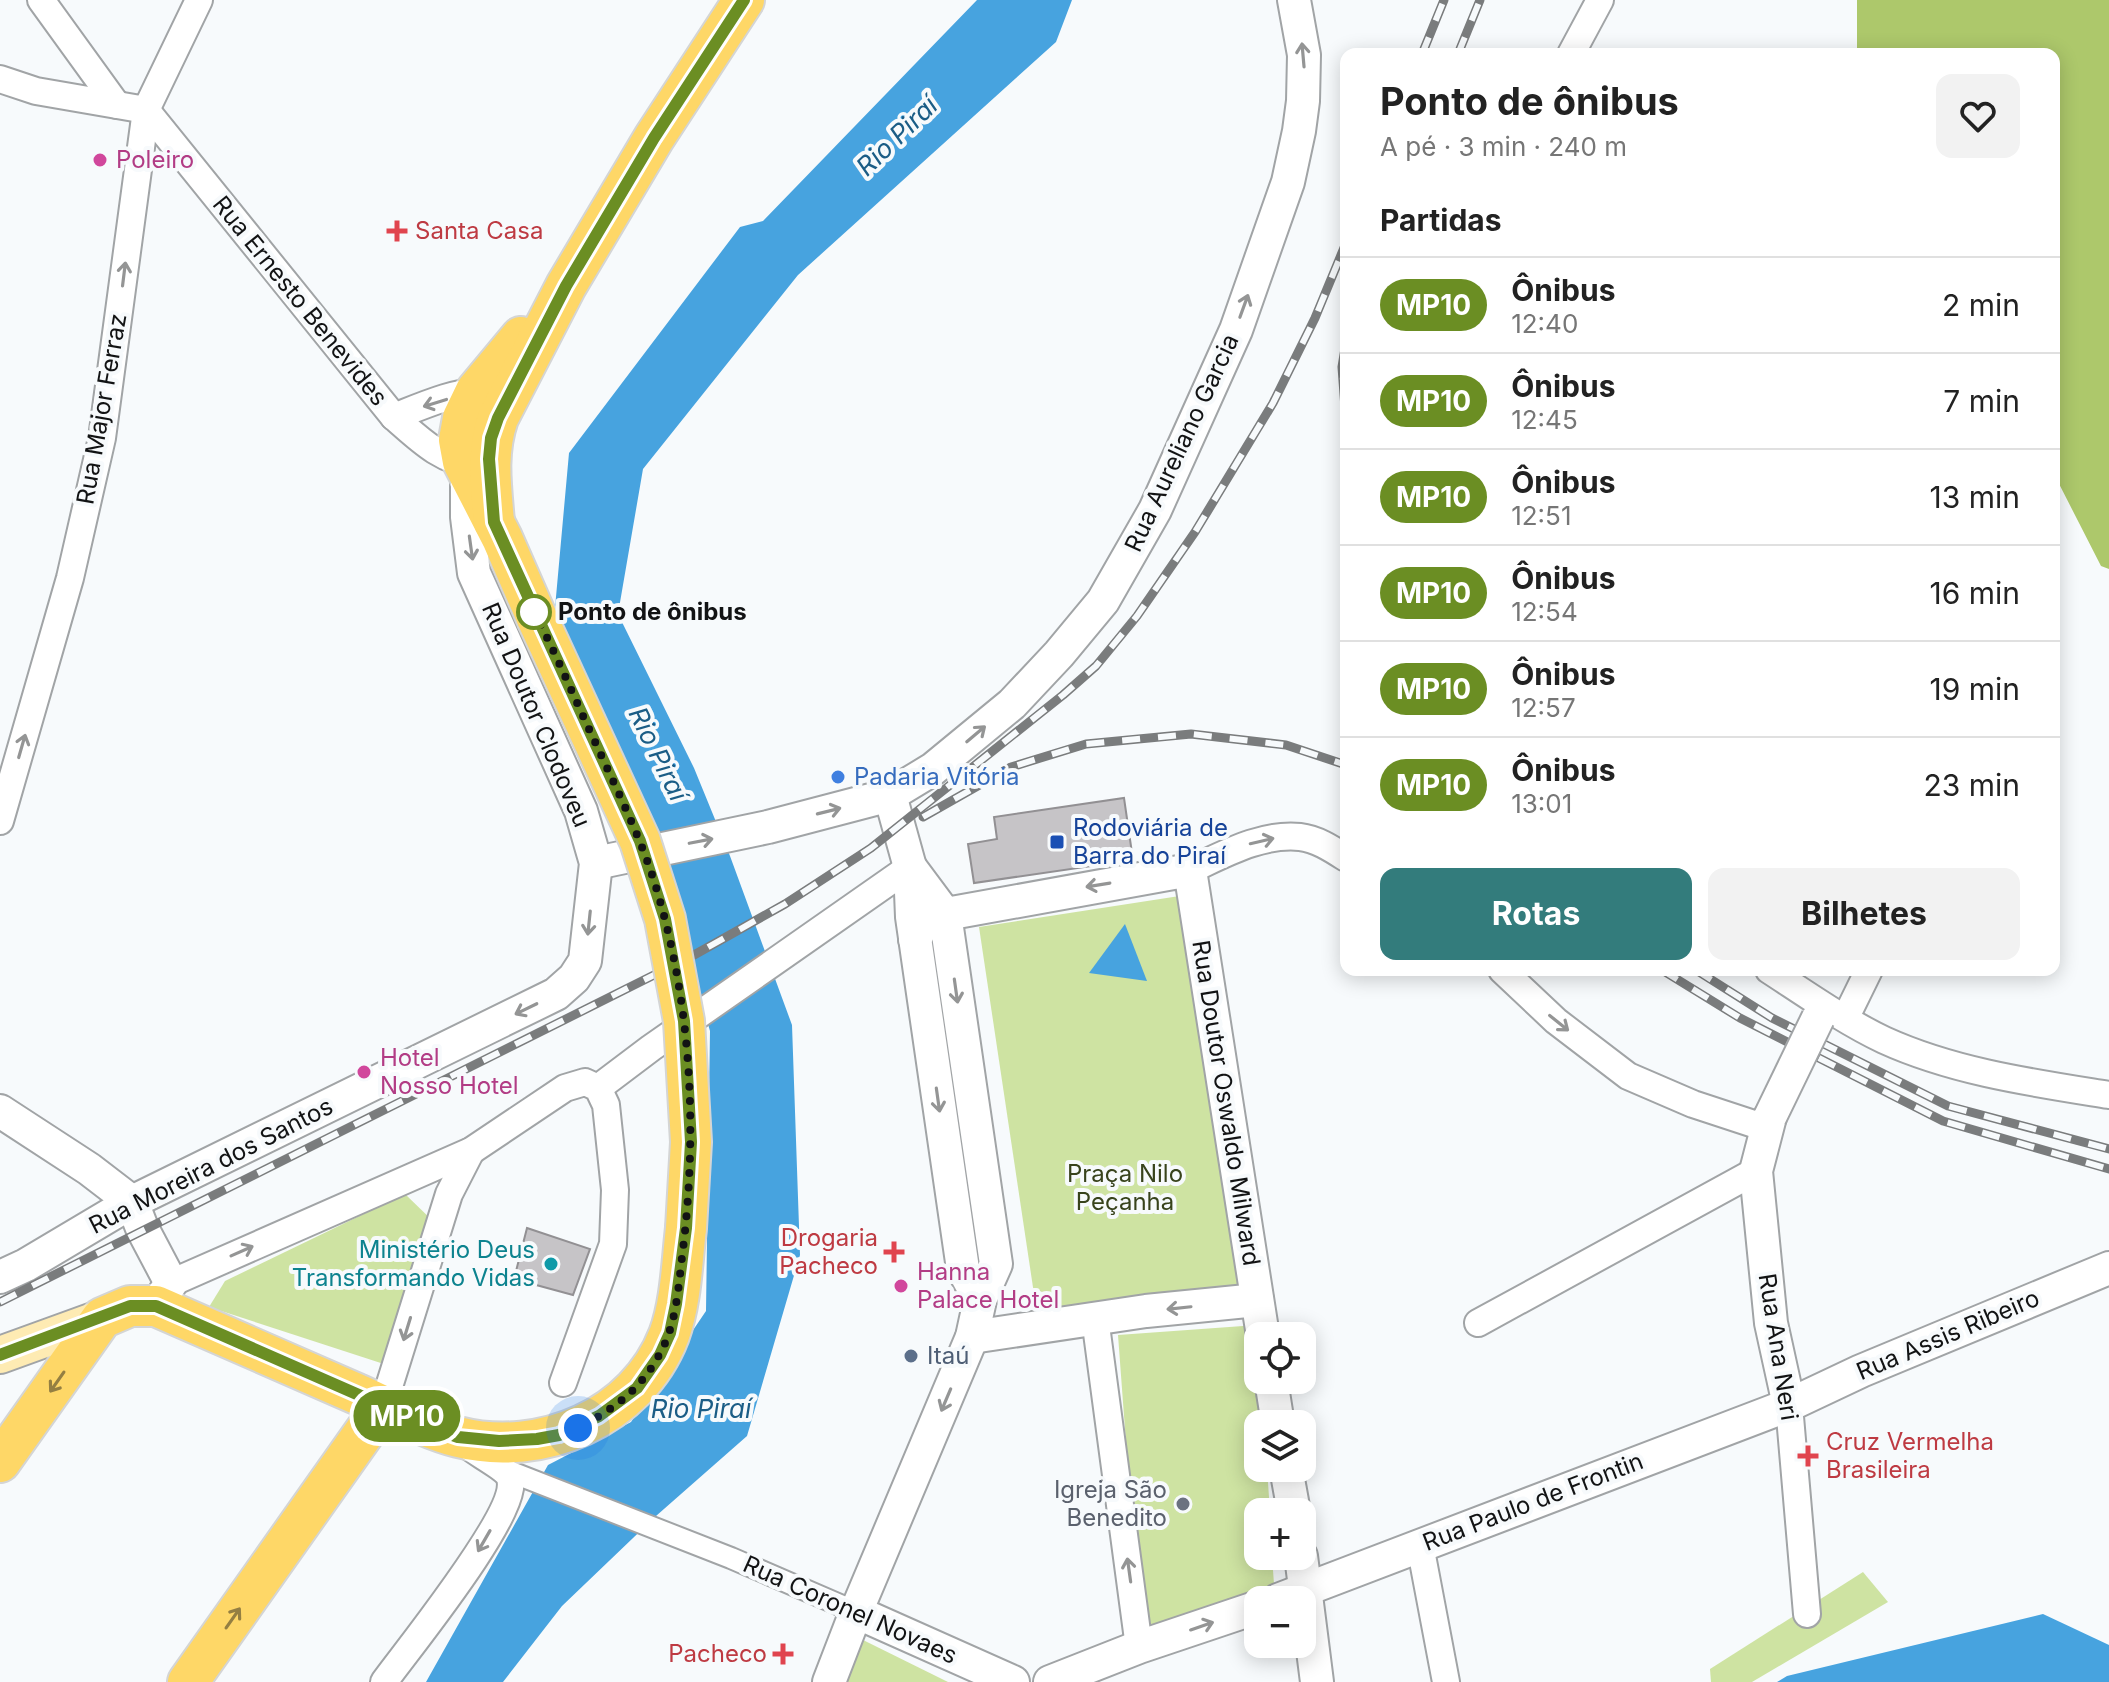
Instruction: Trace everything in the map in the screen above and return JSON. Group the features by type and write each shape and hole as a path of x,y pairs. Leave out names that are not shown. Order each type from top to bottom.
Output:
{"main road":[{"path":"0,1355 164,1295 383,1406 458,1437 510,1463 537,1439 578,1428 619,1403 637,1388 648,1373 670,1333 686,1228 691,1142 684,1021 673,952 640,841 498,530 473,464 459,440 463,418 490,398 566,286 654,138 744,0"},
{"path":"0,1462 102,1318"},
{"path":"188,1682 383,1406"}],"street":[{"path":"41,0 117,105"},
{"name":"Rua Major Ferraz","path":"0,821 70,578 102,438 146,110 199,0"},
{"name":"Rua Aureliano Garcia","path":"596,863 768,827 890,795 933,769 1012,704 1103,601 1155,510 1236,330 1288,182 1303,101 1304,55 1294,0"},
{"path":"1574,48 1600,0"},
{"path":"0,79 36,91 146,110"},
{"name":"Rua Ernesto Benevides","path":"146,110 394,417 427,446 473,464"},
{"name":"Rua Ernesto Benevides","path":"394,417 490,398"},
{"name":"Rua Doutor Clodoveu","path":"473,464 467,517 474,573 581,811 596,863 585,961"},
{"path":"890,795 910,867 915,939 963,1269 980,1300"},
{"path":"915,939 923,924 945,914 1190,870 1249,844 1279,838 1301,837 1340,855"},
{"path":"829,1682 972,1337 980,1300 996,1264 945,914 910,867"},
{"path":"598,1088 910,867"},
{"name":"Rua Doutor Oswaldo Milward","path":"1190,870 1261,1322"},
{"name":"Rua Moreira dos Santos","path":"0,1277 26,1265 132,1202 556,994 574,978 585,961"},
{"path":"1508,976 1556,1021 1628,1076 1693,1104 1768,1123"},
{"path":"1777,976 1829,1013 1883,1040 1938,1060 2015,1079 2109,1095"},
{"path":"1829,1013 1863,976"},
{"name":"Rua Ana Neri","path":"1807,1614 1789,1405 1771,1323 1756,1171 1768,1123 1829,1013"},
{"path":"0,1111 89,1169 132,1202 164,1295 471,1151 565,1088 585,1082 598,1088 606,1105 615,1190 613,1244 563,1383"},
{"path":"383,1406 449,1194 471,1151"},
{"path":"1478,1323 1756,1171"},
{"path":"420,1176 449,1194"},
{"name":"Rua Assis Ribeiro","path":"1789,1405 1875,1365 2109,1268"},
{"path":"972,1337 1095,1318 1257,1300"},
{"path":"1095,1318 1139,1647"},
{"name":"Rua Paulo de Frontin","path":"1315,1586 1789,1405"},
{"path":"384,1682 452,1593 485,1540 509,1492 510,1463"},
{"name":"Rua Coronel Novaes","path":"510,1463 1013,1682"},
{"path":"1420,1545 1446,1682"},
{"path":"1050,1682 1139,1647 1244,1612"},
{"path":"1310,1658 1317,1682"}],"green space":[{"path":"1857,0 2109,0 2109,569 2101,566 2060,486 2060,48 1857,48"},
{"name":"Praça Nilo Peçanha","path":"1186,895 1248,1297 1037,1314 979,927"},
{"path":"405,1194 436,1224 390,1366 209,1307 225,1281"},
{"path":"1244,1326 1244,1394 1260,1394 1262,1410 1244,1410 1244,1482 1268,1482 1269,1498 1244,1498 1244,1570 1273,1570 1274,1586 1244,1586 1244,1609 1141,1644 1118,1335"},
{"path":"1863,1572 1888,1602 1752,1682 1711,1682 1710,1669"},
{"path":"859,1638 948,1682 841,1682"}],"water":[{"name":"Rio Piraí","path":"977,0 1072,0 1056,42 798,275 643,469 618,614 694,768 792,1025 800,1255 747,1436 656,1516 562,1606 503,1682 426,1682 548,1465 631,1422 706,1311 710,1031 661,863 554,619 569,453 740,227 763,221"},
{"path":"1125,924 1147,981 1089,973"},
{"path":"2043,1614 2109,1645 2109,1682 1777,1682 1787,1676"}],"building":[{"name":"Rodoviária de Barra do Piraí","path":"1124,798 1133,860 974,883 968,844 997,839 994,817"},
{"name":"Ministério Deus Transformando Vidas","path":"527,1228 590,1249 573,1295 514,1279"}],"railway":[{"path":"1424,48 1444,0"},
{"path":"1460,48 1480,0"},
{"path":"0,1302 694,955 785,904 871,848 1063,695 1096,666 1137,616 1195,532 1273,403 1315,318 1340,258"},
{"path":"923,817 1011,767 1086,744 1191,734 1286,745 1340,763"},
{"path":"1672,976 1740,1018 1943,1121 2109,1169"},
{"path":"1706,976 1772,1018 1948,1106 2109,1149"}],"bus line":[{"name":"MP10","path":"0,1355 130,1306 156,1306 441,1431 477,1440 516,1441 559,1435 599,1416 637,1388 660,1355 670,1333 676,1304 686,1228 691,1142 684,1021 673,952 640,841 494,522 489,459 491,438 498,418 566,286 654,138 744,0"}],"place":[{"name":"Poleiro","path":"100,160"},
{"name":"Santa Casa","path":"397,231"},
{"name":"Ponto de ônibus","path":"534,612"},
{"name":"Padaria Vitória","path":"838,777"},
{"name":"Rodoviária de Barra do Piraí","path":"1057,842"},
{"name":"Hotel Nosso Hotel","path":"364,1072"},
{"name":"Drogaria Pacheco","path":"894,1252"},
{"name":"Ministério Deus Transformando Vidas","path":"551,1264"},
{"name":"Hanna Palace Hotel","path":"901,1286"},
{"name":"Itaú","path":"911,1356"},
{"name":"Cruz Vermelha Brasileira","path":"1808,1456"},
{"name":"Igreja São Benedito","path":"1183,1504"},
{"name":"Pacheco","path":"783,1654"}],"route":[{"path":"534,612 640,841 665,919 684,1021 691,1142 686,1228 670,1333 660,1355 637,1388 578,1428"}]}
